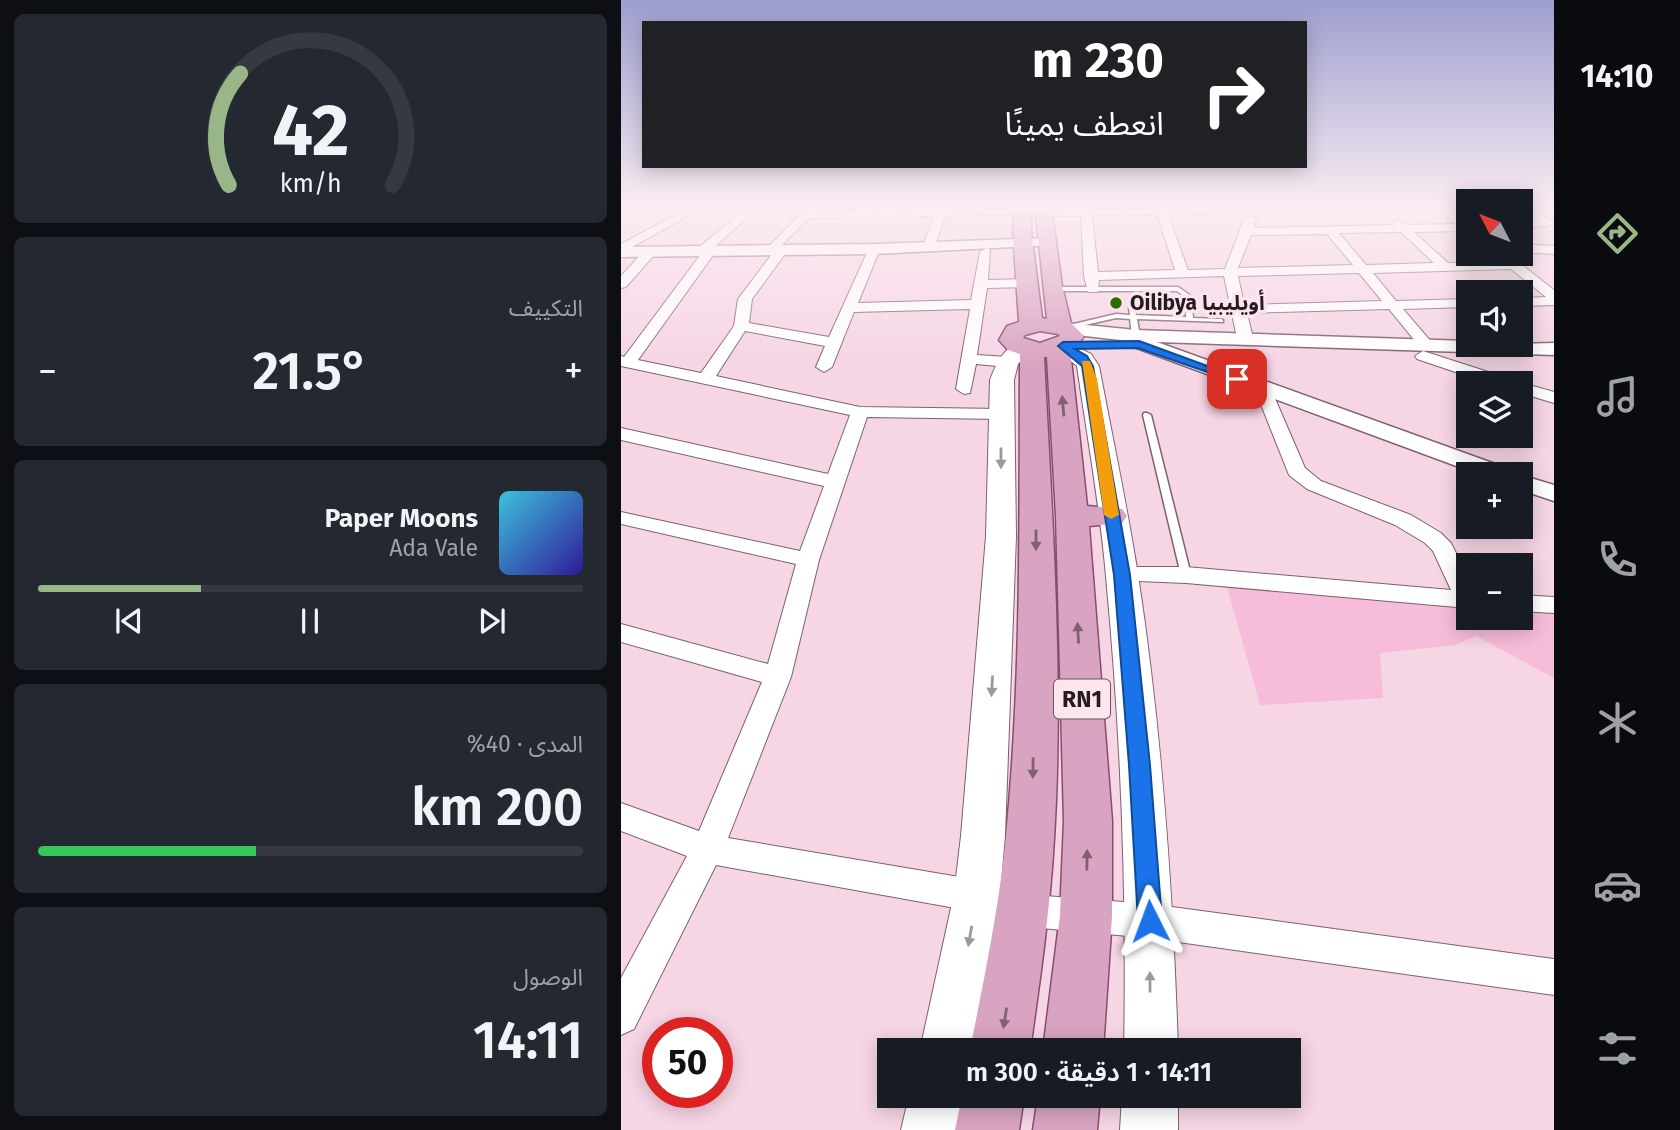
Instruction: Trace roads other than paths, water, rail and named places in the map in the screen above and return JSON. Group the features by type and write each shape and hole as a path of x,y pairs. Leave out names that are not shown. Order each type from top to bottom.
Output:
{"main road":[{"name":"RN1","path":"1025,259 1028,283 1047,340 1092,516 1086,916 1074,1038"},
{"name":"RN1","path":"1002,1038 1023,911 1032,808 1036,534 1047,340 1053,289 1050,259"},
{"path":"949,1038 977,894 1001,536 1002,380 1047,340"},
{"path":"1092,516 1122,575 1140,765 1150,921 1151,1038"},
{"path":"930,1130 935,1108"},
{"path":"987,1130 991,1108"},
{"path":"1065,1130 1068,1108"},
{"path":"1149,1130 1150,1108"}],"street":[{"path":"621,284 644,259"},
{"path":"701,259 625,362 860,412 1002,414"},
{"path":"706,378 741,326 745,299 771,259"},
{"path":"824,367 870,259"},
{"path":"965,389 985,259"},
{"path":"1090,259 1092,283 1183,273 1456,266"},
{"path":"1178,259 1183,273"},
{"path":"1236,259 1230,272 1245,338"},
{"path":"1352,259 1392,306 1424,350 1475,371"},
{"path":"1436,259 1445,267"},
{"path":"1522,266 1554,299"},
{"path":"1526,266 1554,282"},
{"path":"981,284 1028,283"},
{"path":"1533,301 1554,299"},
{"path":"1238,309 1456,303"},
{"path":"849,308 978,304"},
{"path":"741,326 834,344"},
{"path":"1135,326 1245,338 1424,350 1554,349"},
{"path":"1135,326 1262,387 1467,462"},
{"path":"969,359 1047,340 1135,326 1554,361"},
{"path":"1262,387 1296,471 1314,485 1403,520 1433,538 1442,548 1456,577"},
{"path":"1533,392 1554,398"},
{"path":"621,1016 709,849 778,677 808,560 860,412"},
{"path":"621,434 835,482"},
{"path":"1533,486 1554,494"},
{"path":"621,518 808,560"},
{"path":"1122,575 1186,575 1456,599"},
{"path":"1533,603 1554,604"},
{"path":"621,633 778,677"},
{"path":"621,817 709,849 977,894 1023,911 1150,921 1554,977"}],"lane":[{"path":"1053,289 1092,283 1130,288 1168,288 1185,292 1190,319"},
{"path":"1130,288 1131,299"},
{"path":"1047,340 1107,317 1135,326 1190,319 1221,321"},
{"path":"1147,415 1186,575"}],"place":[{"name":"Oilibya أويليبيا","path":"1116,303"}]}
